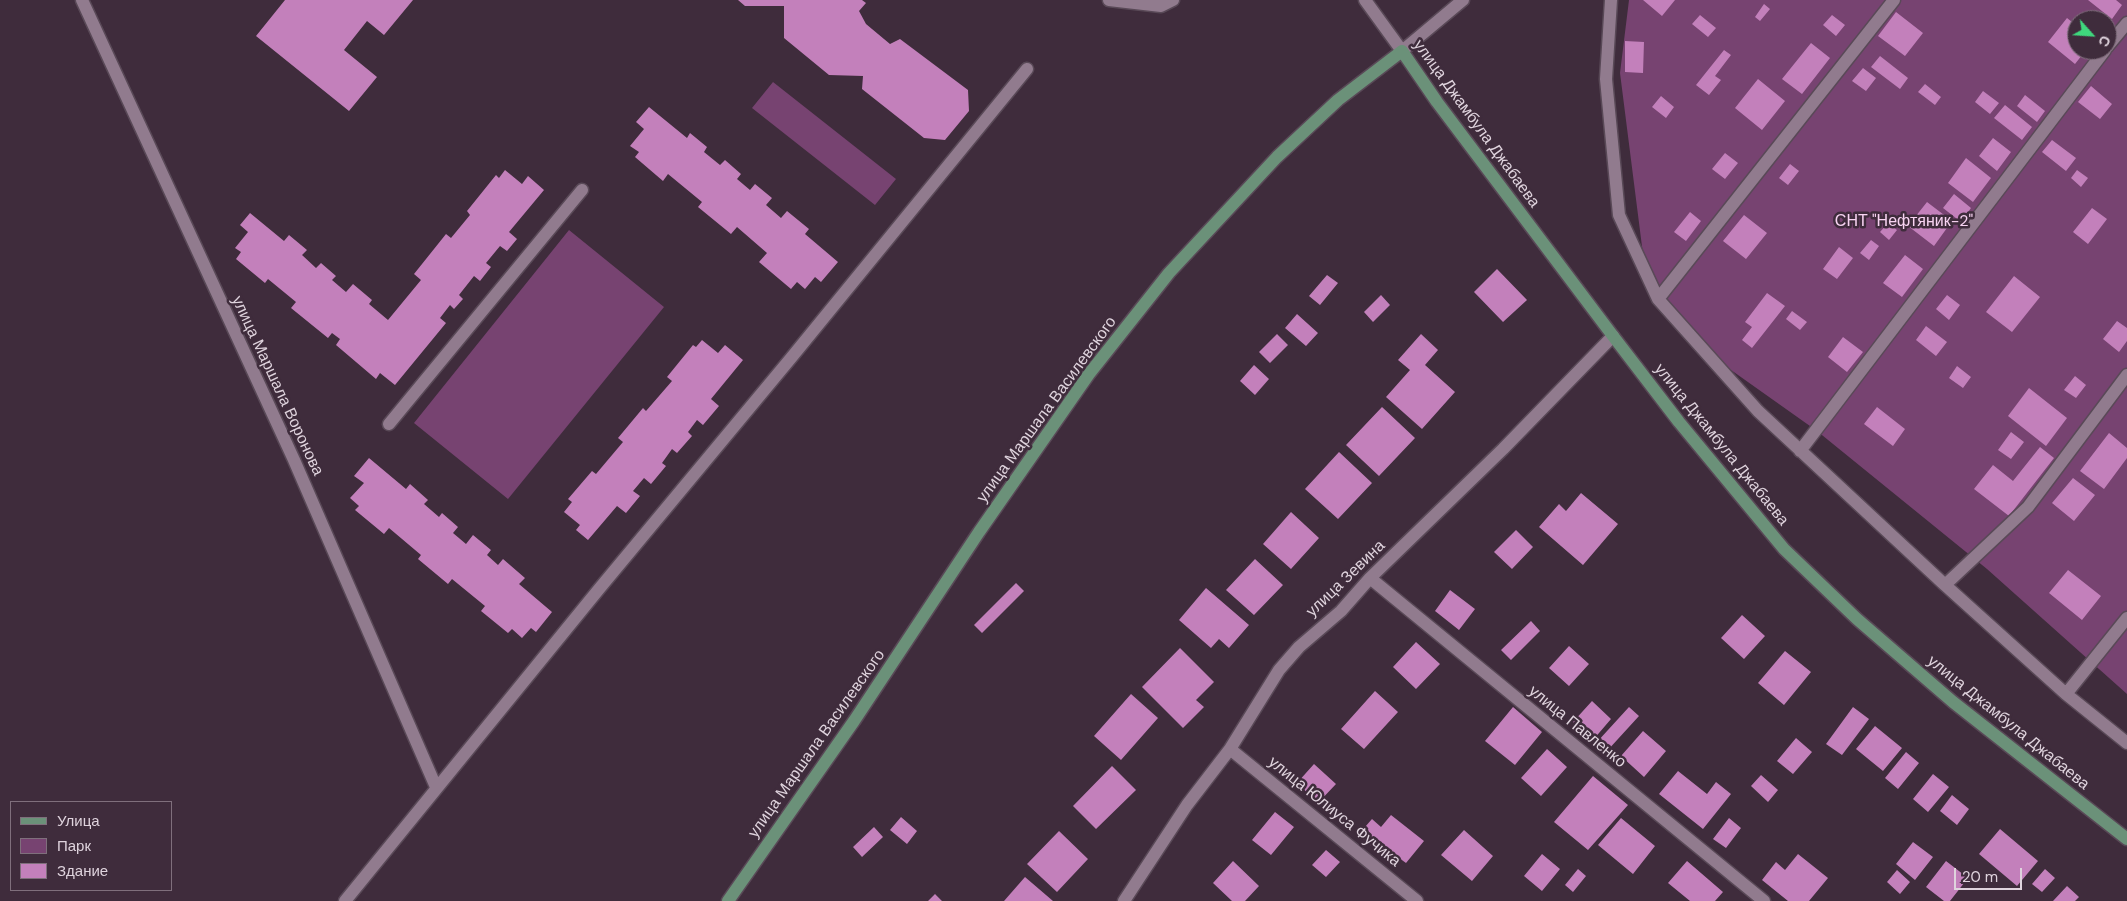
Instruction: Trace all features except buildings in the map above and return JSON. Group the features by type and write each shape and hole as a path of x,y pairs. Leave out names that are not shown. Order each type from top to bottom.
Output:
{"main road":[{"name":"улица Джамбула Джабаева","path":"1402,51 1437,102 1612,336 1679,422 1784,549 1857,619 1953,702 2127,839"},
{"name":"улица Маршала Василевского","path":"728,901 854,721 979,532 1089,374 1169,273 1277,157 1338,100 1402,51"}],"street":[{"name":"улица Маршала Воронова","path":"82,0 294,460 436,787"},
{"path":"1109,0 1161,6 1173,0"},
{"name":"улица Джамбула Джабаева","path":"1365,0 1402,51"},
{"name":"улица Маршала Василевского","path":"1402,51 1464,0"},
{"path":"1611,0 1606,79 1619,215 1658,299 1758,411 1945,585 2066,694 2127,743"},
{"path":"1658,299 1894,0"},
{"path":"2117,35 2127,23"},
{"path":"1800,450 2098,60"},
{"path":"345,901 436,787 785,366 1027,69"},
{"path":"389,424 582,190"},
{"name":"улица Зевина","path":"1124,901 1187,805 1230,749 1279,670 1305,640 1341,611 1370,578 1503,449 1612,336"},
{"path":"1945,585 2028,507 2127,375"},
{"name":"улица Павленко","path":"1370,578 1764,901"},
{"path":"2066,694 2127,618"},
{"name":"улица Юлиуса Фучика","path":"1230,749 1417,901"}],"green space":[{"name":"СНТ \"Нефтяник-2\"","path":"1629,0 2127,0 2127,694 1987,569 1817,431 1707,353 1646,278 1620,73"},
{"path":"773,82 896,179 875,205 752,108"},
{"path":"569,230 664,307 508,499 414,423"}]}
